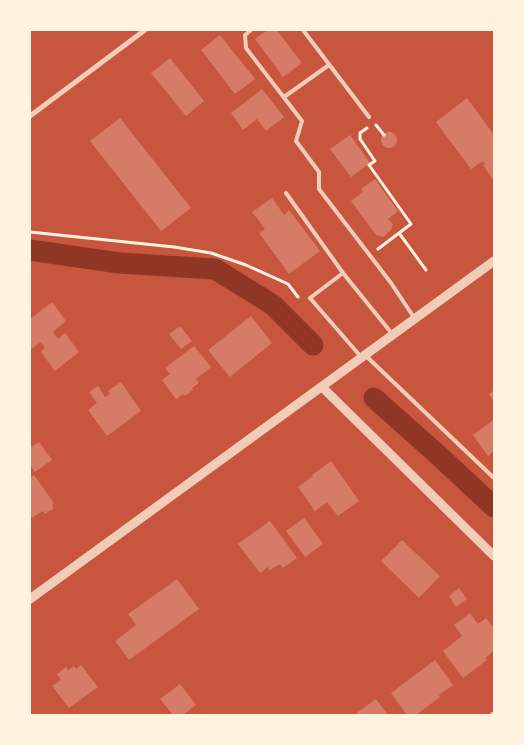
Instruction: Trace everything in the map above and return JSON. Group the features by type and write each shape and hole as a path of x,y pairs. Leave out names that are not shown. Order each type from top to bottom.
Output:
{"street":[{"path":"30,116 145,30"},
{"path":"30,599 494,261"},
{"path":"322,387 494,556"}],"lane":[{"path":"252,30 245,36 246,48 302,121 296,141 319,172 319,189 391,283 415,319"},
{"path":"303,30 369,117"},
{"path":"284,97 329,65"},
{"path":"286,194 343,273 393,335"},
{"path":"343,273 310,298 364,357 494,478"}],"path":[{"path":"369,255 411,224 369,166 375,161 360,140 360,133 371,125 375,124 384,134"},
{"path":"30,232 211,253 288,284 299,298"},
{"path":"398,233 426,270"}],"building":[{"path":"267,30 277,30 302,63 283,77 255,39"},
{"path":"220,35 255,79 235,94 201,50"},
{"path":"170,58 204,101 186,116 151,73"},
{"path":"262,89 284,117 266,131 257,119 243,130 231,113"},
{"path":"467,98 494,135 494,181 483,165 485,164 483,161 471,169 436,122"},
{"path":"120,118 191,208 161,231 90,141"},
{"path":"389,132 395,134 397,140 395,146 389,148 383,146 381,140 383,134"},
{"path":"350,135 370,163 351,177 330,149"},
{"path":"375,179 398,211 388,219 393,224 391,230 383,237 376,235 351,201 363,192 361,189"},
{"path":"272,198 284,215 289,210 320,251 289,274 259,233 265,229 252,212"},
{"path":"52,302 66,321 53,332 58,339 65,333 79,352 55,371 41,352 45,348 41,342 30,350 30,319"},
{"path":"251,316 272,343 230,377 208,350"},
{"path":"180,326 192,341 181,349 169,334"},
{"path":"194,346 211,367 196,379 199,383 192,388 193,390 185,396 183,394 176,399 162,380 170,374 165,368"},
{"path":"121,382 141,411 107,436 88,410 97,403 89,392 98,386 105,397 110,394 108,391"},
{"path":"494,390 494,402 489,394"},
{"path":"493,420 494,451 488,456 473,435"},
{"path":"39,442 52,460 35,472 30,465 30,448"},
{"path":"331,461 359,501 338,516 327,502 315,511 298,487"},
{"path":"34,475 54,503 52,505 54,508 45,514 43,511 32,518 30,515 30,478"},
{"path":"304,518 323,544 305,557 286,531"},
{"path":"270,521 297,558 283,568 280,564 270,570 268,567 260,573 238,544"},
{"path":"402,540 440,576 419,598 381,561"},
{"path":"177,579 199,609 129,660 115,641 136,625 128,614"},
{"path":"459,588 467,599 456,607 449,596"},
{"path":"470,613 478,624 486,618 494,628 494,651 485,658 487,660 463,678 443,651 462,636 454,625"},
{"path":"435,660 453,685 416,715 407,715 391,693"},
{"path":"81,665 98,687 69,708 52,686 61,680 57,674 66,667 68,670 74,666 76,669"},
{"path":"180,684 196,705 183,715 173,715 160,699"},
{"path":"376,699 388,715 354,715"}],"waterway":[{"path":"30,250 119,263 215,269 273,305 313,345"},
{"path":"374,398 494,507"}]}
